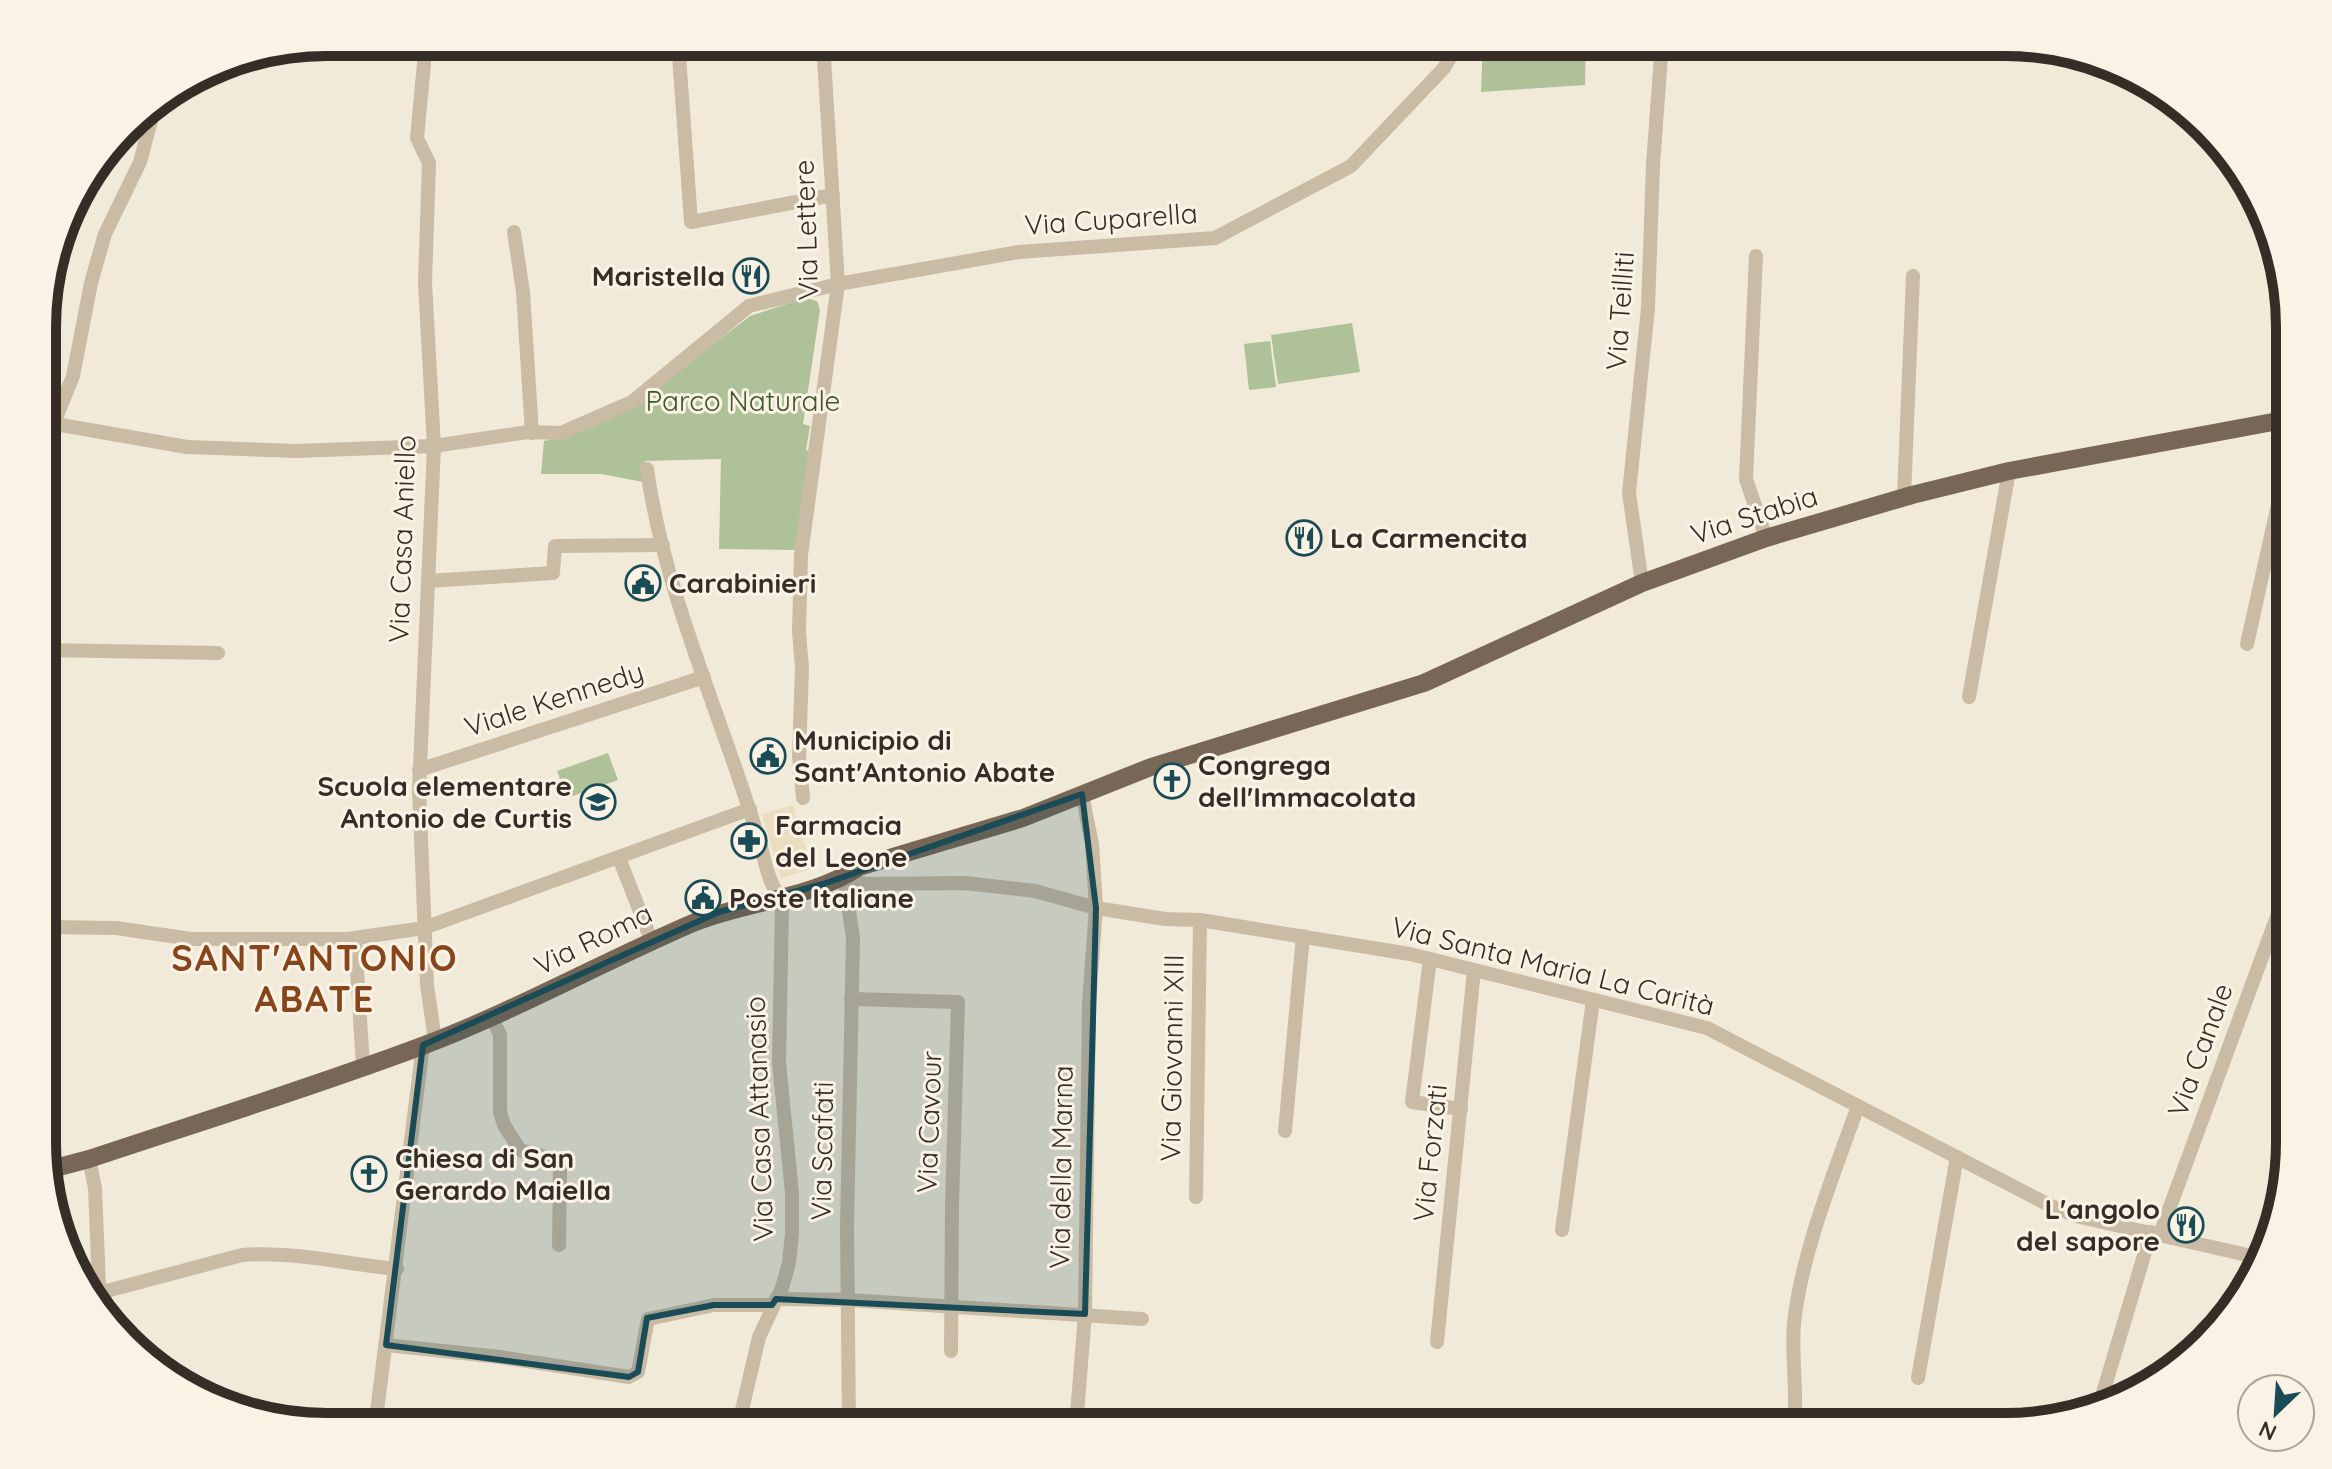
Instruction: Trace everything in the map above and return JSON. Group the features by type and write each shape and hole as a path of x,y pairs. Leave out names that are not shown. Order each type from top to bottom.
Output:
{"main road":[{"name":"Via Stabia","path":"1258,733 1424,683 1642,583 1766,538 1904,497 2009,471 2275,421"},
{"name":"Via Roma","path":"57,1167 429,1043 547,993 719,912 781,897 844,877 859,867 1023,818 1151,767 1258,733"}],"street":[{"name":"Via Casa Aniello","path":"377,1413 429,1043 419,770 434,446 425,283 429,163 417,138 425,56"},
{"path":"679,56 691,222 833,195"},
{"name":"Via Lettere","path":"803,798 799,757 801,555 838,284 824,56"},
{"name":"Via Cuparella","path":"56,424 187,447 296,451 434,446 532,433 561,433 632,402 749,306 838,284 1019,252 1215,238 1351,166 1444,68 1451,56"},
{"name":"Via Teilliti","path":"1642,583 1629,493 1648,308 1661,56"},
{"path":"56,409 73,376 82,321 105,234 140,162 151,121"},
{"path":"514,232 523,292 532,433"},
{"path":"1756,256 1746,479 1766,538"},
{"path":"1904,497 1913,276"},
{"path":"647,469 654,515 704,677 773,886 781,897"},
{"path":"1969,697 2009,471"},
{"path":"2247,644 2275,518"},
{"path":"428,581 553,573 555,546 663,545"},
{"path":"56,650 218,653"},
{"name":"Viale Kennedy","path":"419,770 704,677"},
{"name":"Via della Marna","path":"1077,1413 1085,1314 1089,1003 1096,908 1092,844 1082,794"},
{"path":"56,927 116,928 191,939 355,938 424,928 750,809"},
{"path":"619,858 652,942"},
{"name":"Via Santa Maria La Carità","path":"844,877 865,884 965,883 1035,891 1096,908 1303,936 1430,959 1707,1028 2064,1212 2251,1256"},
{"name":"Via Scafati","path":"844,877 853,938 847,1226 849,1413"},
{"name":"Via Casa Attanasio","path":"741,1413 759,1337 789,1260 792,1193 779,1063 781,897"},
{"name":"Via Giovanni XIII","path":"1196,1197 1200,920"},
{"name":"Via Canale","path":"2103,1394 2155,1233 2275,920"},
{"path":"1285,1131 1303,936"},
{"path":"355,938 363,1066"},
{"path":"1430,959 1412,1102 1461,1109"},
{"name":"Via Forzati","path":"1437,1342 1474,970"},
{"name":"Via Cavour","path":"851,999 958,1002 951,1351"},
{"path":"1562,1230 1593,1000"},
{"path":"492,1017 500,1035 499,1102 504,1125 520,1150 546,1157 557,1163 560,1169 559,1245"},
{"path":"1796,1412 1794,1321 1826,1198 1858,1106"},
{"path":"1918,1378 1957,1157"},
{"path":"89,1159 95,1188 99,1287"},
{"path":"102,1292 242,1255 324,1258 352,1265 397,1269"},
{"path":"386,1345 500,1357 629,1377 638,1372 648,1319 714,1305 849,1300 1142,1319"}],"highlighted area":[{"path":"1082,794 1096,908 1085,1314 776,1299 772,1305 714,1305 647,1318 638,1372 629,1377 386,1345 423,1045 719,912 823,884"}],"green space":[{"path":"1482,56 1586,56 1585,85 1481,92"},
{"name":"Parco Naturale","path":"805,298 817,301 820,310 803,424 810,426 806,450 809,451 795,550 719,549 721,459 645,461 643,482 601,474 541,474 544,441 563,437 638,402 750,316"},
{"path":"1352,323 1360,372 1278,384 1271,335"},
{"path":"1270,341 1276,387 1249,390 1244,344"},
{"path":"608,753 618,780 567,798 557,771"}],"shaded area":[{"path":"793,805 812,869 781,878 762,814"}],"place":[{"name":"Maristella","path":"751,276"},
{"name":"La Carmencita","path":"1304,538"},
{"name":"Carabinieri","path":"643,583"},
{"name":"Municipio di Sant'Antonio Abate","path":"768,756"},
{"name":"Congrega dell'Immacolata","path":"1172,781"},
{"name":"Scuola elementare Antonio de Curtis","path":"598,802"},
{"name":"Farmacia del Leone","path":"749,841"},
{"name":"Poste Italiane","path":"703,898"},
{"name":"Chiesa di San Gerardo Maiella","path":"369,1174"},
{"name":"L'angolo del sapore","path":"2186,1225"}],"district":[{"name":"SANT'ANTONIO ABATE","path":"315,978"}]}
